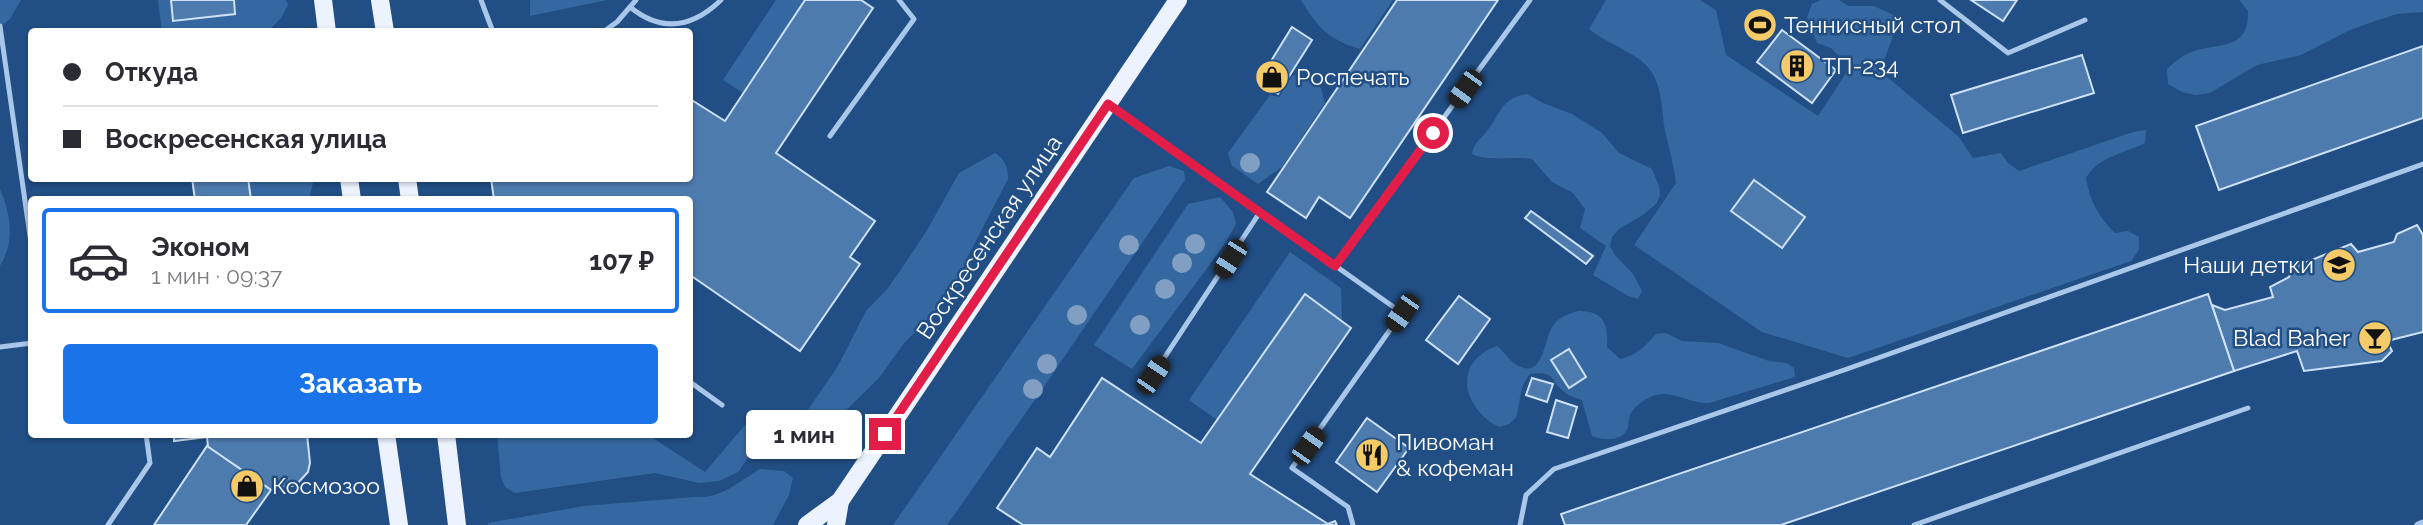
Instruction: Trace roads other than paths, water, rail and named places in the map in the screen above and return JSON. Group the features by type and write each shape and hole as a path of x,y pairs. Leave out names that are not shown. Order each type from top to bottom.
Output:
{"main road":[{"path":"323,0 326,28"},
{"path":"380,0 384,28"},
{"name":"Воскресенская улица","path":"807,525 840,501 1178,0"},
{"path":"387,438 399,525"},
{"path":"446,438 457,525"},
{"name":"Воскресенская улица","path":"836,525 840,501"}],"street":[{"path":"2418,525 2423,523"}],"lane":[{"path":"481,0 492,28"},
{"path":"609,28 636,0"},
{"path":"630,7 654,22 686,23 712,9 721,0"},
{"path":"830,136 914,19 899,0"},
{"path":"1335,266 1530,0"},
{"path":"1940,0 2008,53 2085,20"},
{"path":"0,26 28,222"},
{"path":"1108,104 1402,313 1293,468 1348,507 1353,525"},
{"path":"1520,525 1526,495 1553,470 1847,369 2423,164"},
{"path":"1153,375 1260,212"},
{"path":"0,347 28,344"},
{"path":"693,384 722,405"},
{"path":"1914,525 2248,408"},
{"path":"108,525 150,463 147,438"}],"place":[{"name":"Теннисный стол","path":"1760,25"},
{"name":"ТП-234","path":"1797,66"},
{"name":"Роспечать","path":"1272,77"},
{"name":"Наши детки","path":"2339,265"},
{"name":"Blad Baher","path":"2375,338"},
{"name":"Пивоман & кофеман","path":"1372,455"},
{"name":"Космозоо","path":"247,486"}]}
